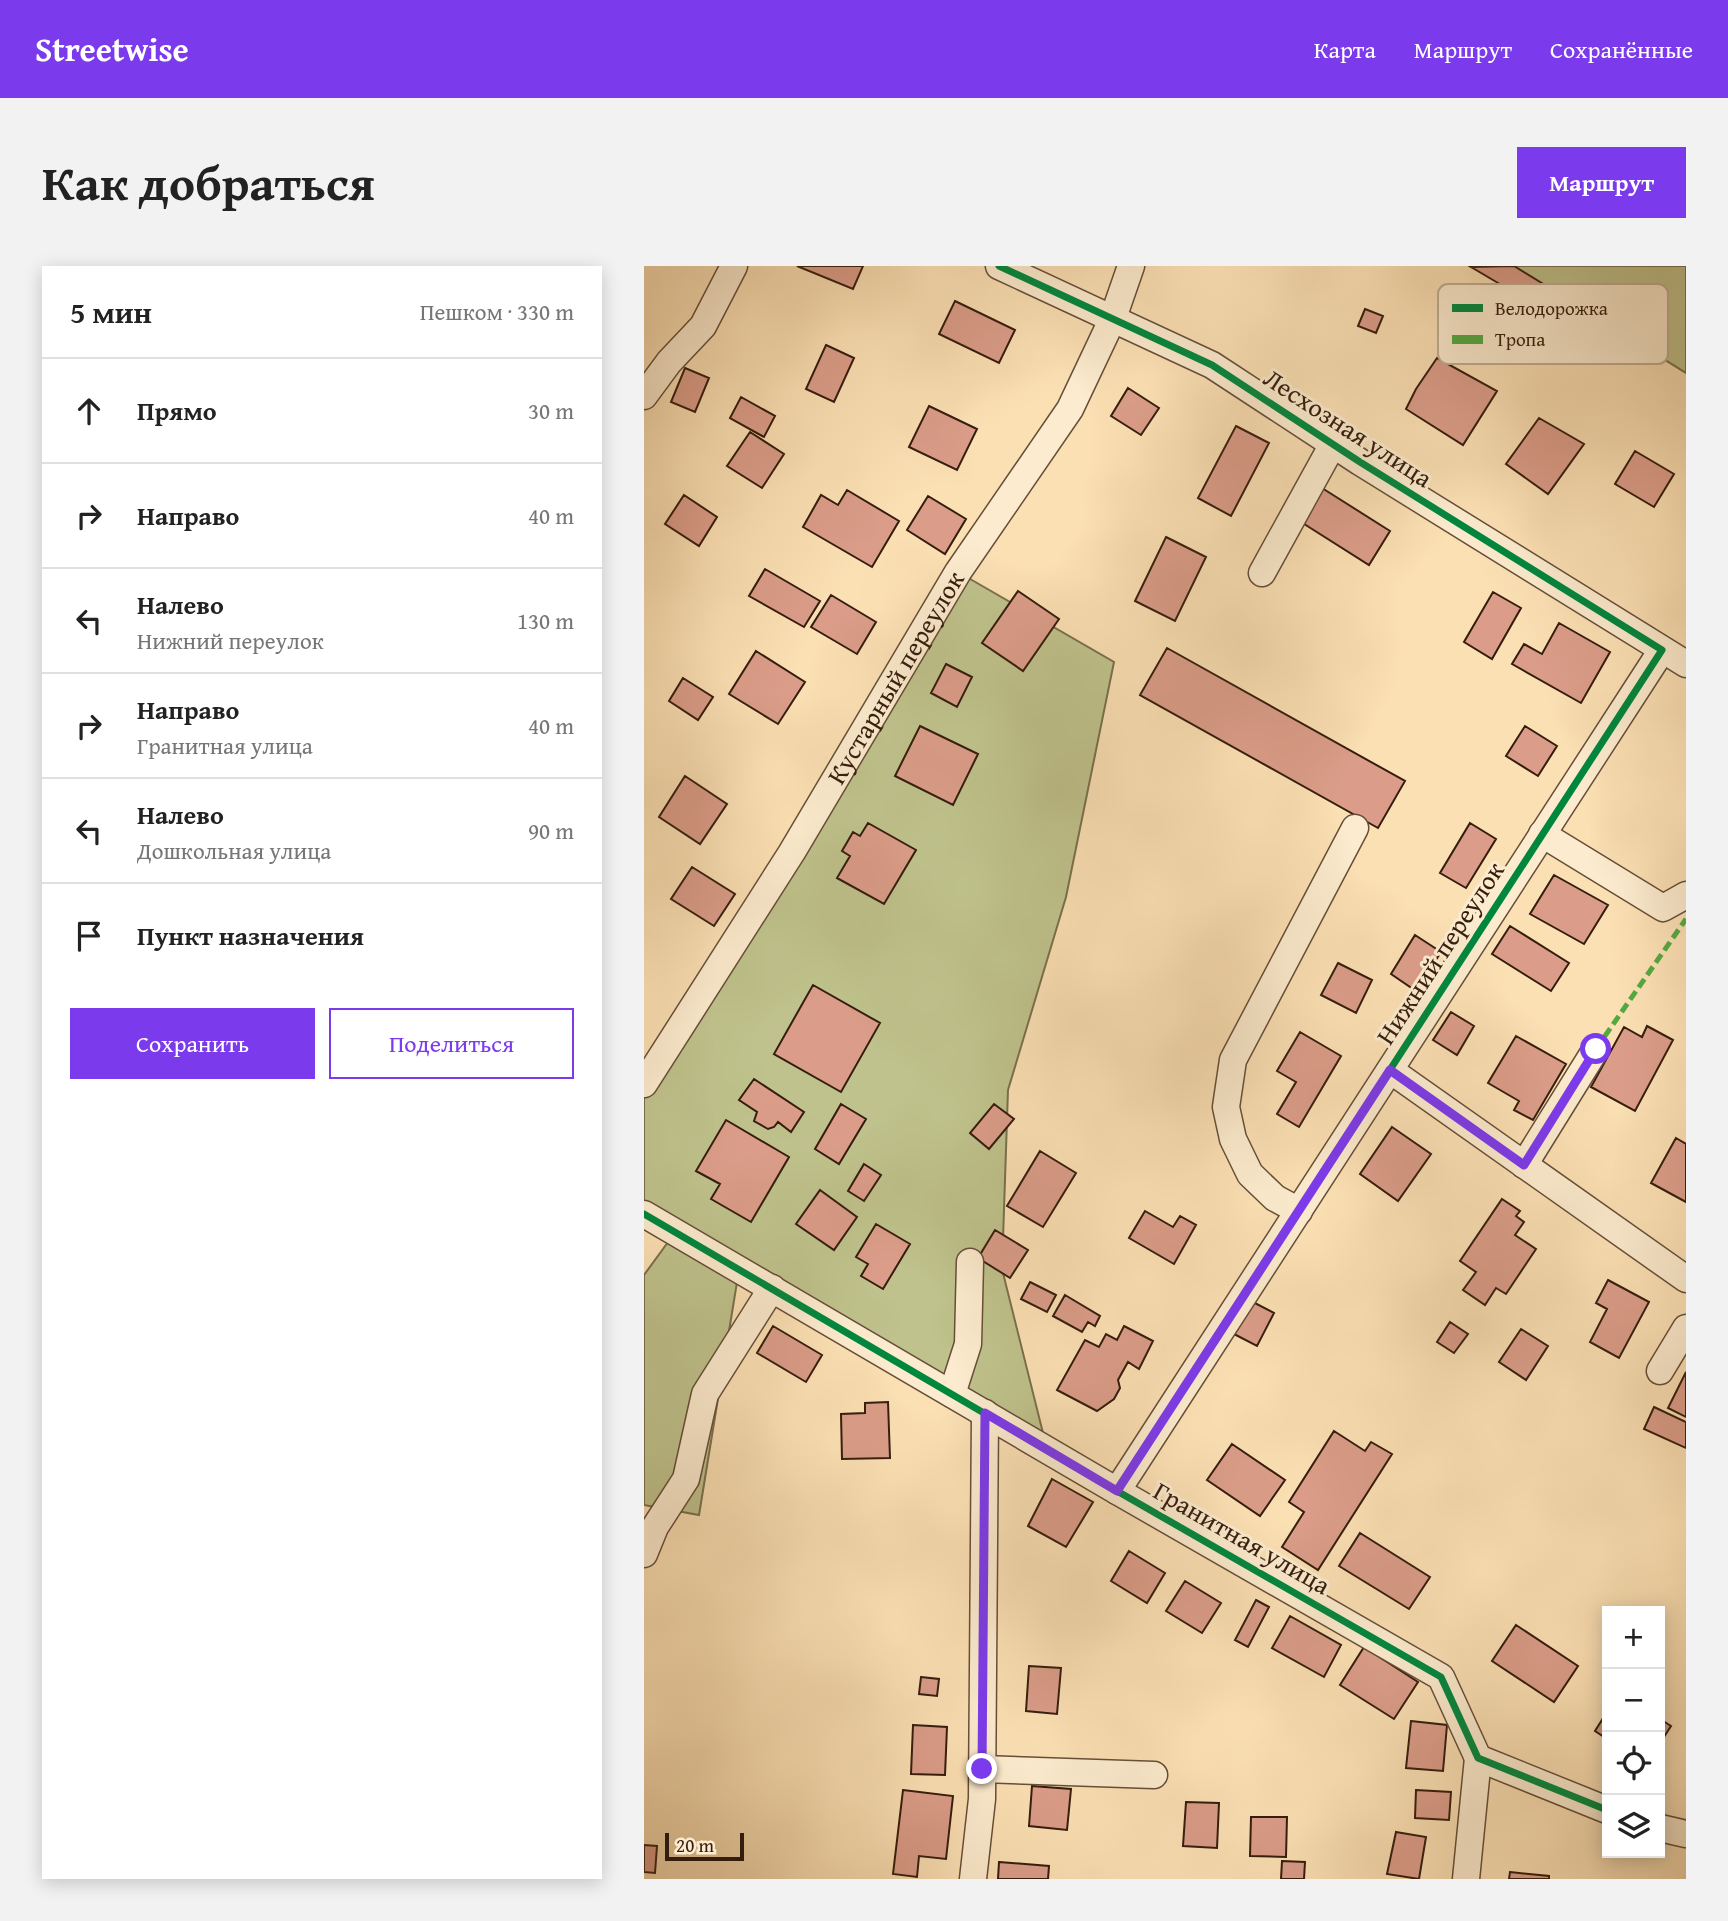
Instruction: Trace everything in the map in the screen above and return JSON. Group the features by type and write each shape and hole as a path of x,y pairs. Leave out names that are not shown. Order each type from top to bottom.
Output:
{"street":[{"path":"644,396 669,362 703,326 734,266"},
{"name":"Лесхозная улица","path":"999,266 1212,365 1333,444 1686,664"},
{"name":"Кустарный переулок","path":"644,1084 792,852 958,572 1070,408 1113,318 1131,266"},
{"path":"1262,573 1333,444"},
{"name":"Нижний переулок","path":"1117,1491 1662,650"},
{"path":"1299,1211 1275,1198 1250,1174 1233,1139 1226,1107 1233,1060 1355,828"},
{"path":"1542,834 1663,908 1686,895"},
{"path":"1524,1165 1596,1049"},
{"path":"1390,1070 1686,1279"},
{"name":"Гранитная улица","path":"644,1214 1441,1677 1478,1758"},
{"path":"952,1394 968,1344 970,1262"},
{"path":"644,1553 655,1527 686,1479 705,1394 772,1288"},
{"path":"1660,1371 1686,1328"},
{"path":"973,1879 982,1799 985,1413"},
{"path":"1466,1879 1478,1758 1602,1808"},
{"path":"982,1769 1154,1775"},
{"path":"1665,1829 1686,1834"}],"green space":[{"path":"1469,266 1686,266 1686,373 1668,362 1668,284 1528,284"},
{"path":"958,572 1114,662 1066,897 1008,1090 1002,1269 1047,1449 644,1214 644,1084"},
{"path":"671,1238 738,1276 699,1515 644,1505 644,1275"}],"building":[{"path":"797,266 863,266 853,289"},
{"path":"1514,266 1543,284 1500,284 1471,267"},
{"path":"955,301 1015,330 999,363 939,334"},
{"path":"1365,309 1383,316 1376,333 1358,326"},
{"path":"826,345 854,358 834,402 806,389"},
{"path":"1437,358 1438,364 1448,364 1497,391 1463,445 1406,409"},
{"path":"685,368 709,378 695,412 671,402"},
{"path":"1128,388 1159,408 1141,435 1111,416"},
{"path":"741,397 775,416 764,437 730,418"},
{"path":"929,406 977,429 957,470 909,447"},
{"path":"1539,418 1584,444 1548,494 1506,464"},
{"path":"1236,426 1269,443 1231,516 1198,498"},
{"path":"750,432 784,454 762,488 727,466"},
{"path":"1635,451 1674,474 1654,507 1615,484"},
{"path":"1322,488 1390,531 1369,565 1301,522"},
{"path":"847,490 899,521 872,567 803,527 821,495 838,505"},
{"path":"684,495 717,517 699,546 665,524"},
{"path":"928,496 966,519 945,554 907,530"},
{"path":"1166,537 1206,557 1175,621 1135,601"},
{"path":"765,569 820,601 804,627 749,596"},
{"path":"1018,591 1059,619 1023,671 982,643"},
{"path":"1493,592 1521,608 1492,659 1464,642"},
{"path":"831,595 876,622 857,654 811,627"},
{"path":"1559,623 1610,652 1581,703 1512,664 1524,644 1542,654"},
{"path":"1167,648 1405,781 1378,828 1140,695"},
{"path":"756,651 805,682 778,724 729,694"},
{"path":"946,664 972,677 957,707 931,693"},
{"path":"683,678 713,697 698,720 669,701"},
{"path":"920,726 978,754 953,805 895,776"},
{"path":"1525,726 1557,746 1538,776 1506,756"},
{"path":"685,776 727,804 700,844 659,817"},
{"path":"868,823 916,850 884,904 837,878 850,856 842,851 853,832 860,836"},
{"path":"1470,823 1496,839 1466,888 1440,873"},
{"path":"692,867 735,894 714,926 671,899"},
{"path":"1554,875 1608,905 1584,944 1530,914"},
{"path":"1510,926 1569,963 1551,991 1492,954"},
{"path":"1415,935 1441,952 1416,991 1391,974"},
{"path":"1338,963 1372,980 1356,1013 1321,995"},
{"path":"813,985 880,1023 841,1092 774,1054"},
{"path":"1451,1012 1474,1026 1457,1055 1433,1040"},
{"path":"1647,1026 1673,1040 1635,1111 1591,1087 1624,1027 1642,1037"},
{"path":"1300,1032 1341,1056 1299,1127 1277,1114 1296,1082 1277,1071"},
{"path":"1516,1036 1566,1064 1533,1120 1514,1110 1519,1101 1488,1083"},
{"path":"754,1079 804,1112 791,1132 778,1122 768,1129 754,1121 757,1112 739,1100"},
{"path":"841,1104 866,1119 839,1164 815,1149"},
{"path":"994,1104 1014,1119 989,1149 970,1133"},
{"path":"726,1120 789,1157 751,1222 711,1199 720,1184 696,1171"},
{"path":"1392,1127 1431,1154 1398,1201 1360,1174"},
{"path":"1676,1138 1686,1144 1686,1202 1651,1183"},
{"path":"1040,1151 1076,1173 1043,1227 1007,1206"},
{"path":"864,1164 881,1175 864,1201 848,1191"},
{"path":"820,1190 857,1217 834,1250 796,1224"},
{"path":"1502,1199 1520,1211 1516,1216 1524,1222 1515,1235 1536,1249 1506,1294 1496,1288 1485,1305 1463,1290 1476,1272 1460,1261"},
{"path":"1145,1211 1173,1227 1180,1216 1196,1225 1174,1264 1129,1238"},
{"path":"876,1224 910,1244 883,1289 861,1276 868,1264 856,1257"},
{"path":"995,1230 1028,1250 1010,1278 978,1258"},
{"path":"1608,1280 1649,1302 1619,1358 1590,1342 1607,1309 1596,1303"},
{"path":"1030,1282 1056,1295 1047,1312 1021,1299"},
{"path":"1065,1295 1100,1316 1095,1326 1088,1322 1082,1332 1053,1316"},
{"path":"1249,1300 1274,1313 1257,1346 1232,1333"},
{"path":"1450,1322 1468,1334 1454,1353 1437,1342"},
{"path":"773,1326 822,1355 806,1382 757,1353"},
{"path":"1124,1326 1153,1341 1139,1369 1128,1362 1118,1380 1120,1388 1114,1399 1097,1411 1057,1390 1085,1340 1099,1347 1106,1334 1117,1340"},
{"path":"1521,1329 1548,1346 1526,1380 1499,1362"},
{"path":"1686,1372 1686,1417 1668,1408"},
{"path":"888,1402 890,1458 842,1459 841,1414 865,1413 865,1403"},
{"path":"1654,1407 1686,1422 1686,1448 1644,1429"},
{"path":"1334,1431 1365,1451 1371,1442 1392,1454 1318,1570 1282,1547 1304,1512 1289,1502"},
{"path":"1232,1444 1285,1480 1260,1516 1207,1480"},
{"path":"1052,1479 1093,1502 1066,1547 1028,1526"},
{"path":"1360,1533 1430,1577 1409,1609 1339,1566"},
{"path":"1129,1551 1165,1573 1147,1603 1111,1581"},
{"path":"1185,1581 1221,1603 1202,1633 1166,1611"},
{"path":"1256,1600 1269,1607 1248,1647 1235,1640"},
{"path":"1290,1616 1341,1645 1324,1677 1272,1648"},
{"path":"1516,1625 1578,1666 1554,1702 1492,1661"},
{"path":"1364,1647 1418,1682 1394,1719 1340,1685"},
{"path":"1029,1666 1061,1668 1057,1714 1026,1711"},
{"path":"921,1677 939,1679 937,1696 919,1694"},
{"path":"1602,1720 1602,1736 1595,1731"},
{"path":"1411,1721 1447,1725 1443,1771 1406,1768"},
{"path":"1665,1722 1671,1726 1665,1735"},
{"path":"913,1725 947,1727 945,1775 911,1774"},
{"path":"1032,1786 1071,1789 1067,1830 1029,1826"},
{"path":"903,1790 953,1796 946,1859 919,1856 917,1877 893,1874"},
{"path":"1416,1790 1451,1792 1449,1820 1415,1818"},
{"path":"1186,1802 1219,1803 1217,1848 1183,1846"},
{"path":"1251,1817 1287,1817 1286,1857 1250,1856"},
{"path":"1396,1832 1426,1837 1419,1879 1387,1874"},
{"path":"644,1845 657,1846 655,1873 644,1872"},
{"path":"1282,1861 1305,1862 1304,1879 1281,1879"},
{"path":"999,1862 1049,1866 1048,1879 998,1879"},
{"path":"1510,1872 1549,1876 1549,1879 1509,1879"}],"marked path":[{"path":"1596,1049 1686,919"}],"cycle path":[{"path":"999,266 1212,365 1360,462 1662,650 1117,1491"},
{"path":"644,1214 1441,1677 1478,1758 1602,1808"}],"route":[{"path":"982,1769 985,1413 1117,1491 1390,1070 1524,1165 1596,1049"}]}
